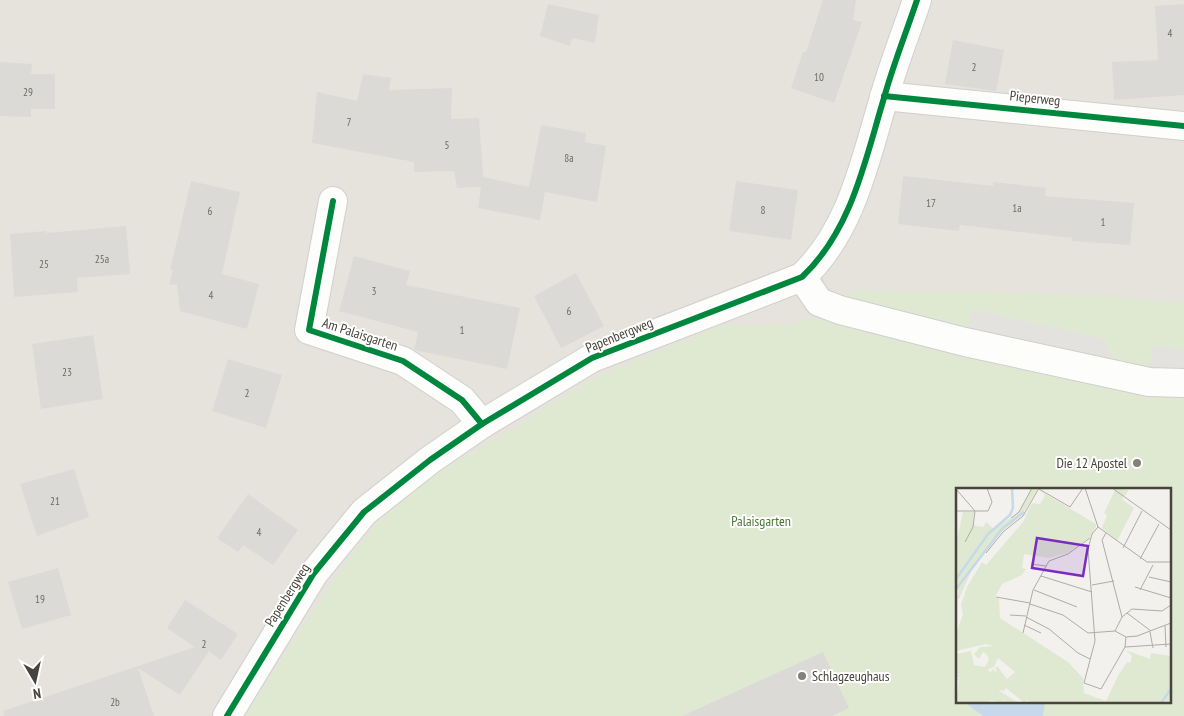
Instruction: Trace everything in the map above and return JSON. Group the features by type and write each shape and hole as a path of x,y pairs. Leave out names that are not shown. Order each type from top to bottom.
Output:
{"street":[{"name":"Papenbergweg","path":"227,716 314,573 364,512 430,460 482,424 592,358 802,277 812,268 838,231 859,183 884,96 917,0"},
{"name":"Pieperweg","path":"884,96 1184,126"},
{"name":"Am Palaisgarten","path":"333,202 309,330 403,362 462,400 482,424"},
{"path":"802,277 819,302 840,310 965,342 1149,382 1184,383"}],"shaded area":[{"path":"0,0 1184,0 1184,716 0,716"},
{"path":"972,309 1104,339 1113,364 967,330"},
{"path":"1153,346 1184,350 1184,372 1149,369"}],"green space":[{"name":"Palaisgarten","path":"853,290 1060,294 1184,303 1184,716 245,716 332,582 375,524 432,476 493,441 592,379 722,325 791,324 840,310"}],"water":[{"path":"967,704 1045,704 1043,716 983,716"}],"building":[{"path":"823,0 856,0 853,20 862,22 834,103 791,88 803,52 806,52"},
{"path":"548,4 599,15 595,43 572,38 570,46 540,36"},
{"path":"1184,4 1184,95 1114,100 1112,62 1158,60 1155,6"},
{"path":"953,40 1004,50 996,91 945,84"},
{"path":"0,62 32,64 31,74 55,74 55,109 31,109 31,117 0,116"},
{"path":"363,74 391,78 389,90 452,88 451,119 479,118 483,177 529,187 541,125 586,133 585,142 606,146 597,202 545,192 540,220 478,208 481,187 457,188 454,171 414,172 414,162 312,143 317,92 357,101"},
{"path":"903,176 993,186 993,182 1046,188 1045,196 1134,203 1130,245 1072,241 1072,238 960,225 959,231 898,224"},
{"path":"191,181 240,192 222,274 259,284 247,329 180,311 177,284 169,285 173,270 170,270"},
{"path":"736,181 798,190 791,240 729,231"},
{"path":"126,226 130,274 77,278 78,292 14,297 10,234"},
{"path":"354,256 410,271 406,285 520,308 507,369 414,350 418,332 339,311"},
{"path":"576,273 604,326 561,348 534,296"},
{"path":"93,335 103,399 41,409 32,344"},
{"path":"228,359 282,375 266,428 212,411"},
{"path":"74,469 89,517 37,536 20,484"},
{"path":"248,494 298,530 273,565 243,545 238,552 217,538"},
{"path":"58,568 71,615 22,629 8,582"},
{"path":"185,600 238,634 221,660 209,651 180,695 138,668 154,716 4,716 3,711 195,647 167,628"},
{"name":"Schlagzeughaus","path":"823,652 849,708 832,716 682,716"}],"cycle path":[{"path":"227,716 314,573 364,512 430,460 482,424 592,358 802,277 833,238 855,193 891,73 917,0"},
{"path":"884,96 1184,126"},
{"path":"333,201 309,330 403,361 462,400 482,424"}],"place":[{"name":"Die 12 Apostel","path":"1137,463"},
{"name":"Schlagzeughaus","path":"802,676"}]}
